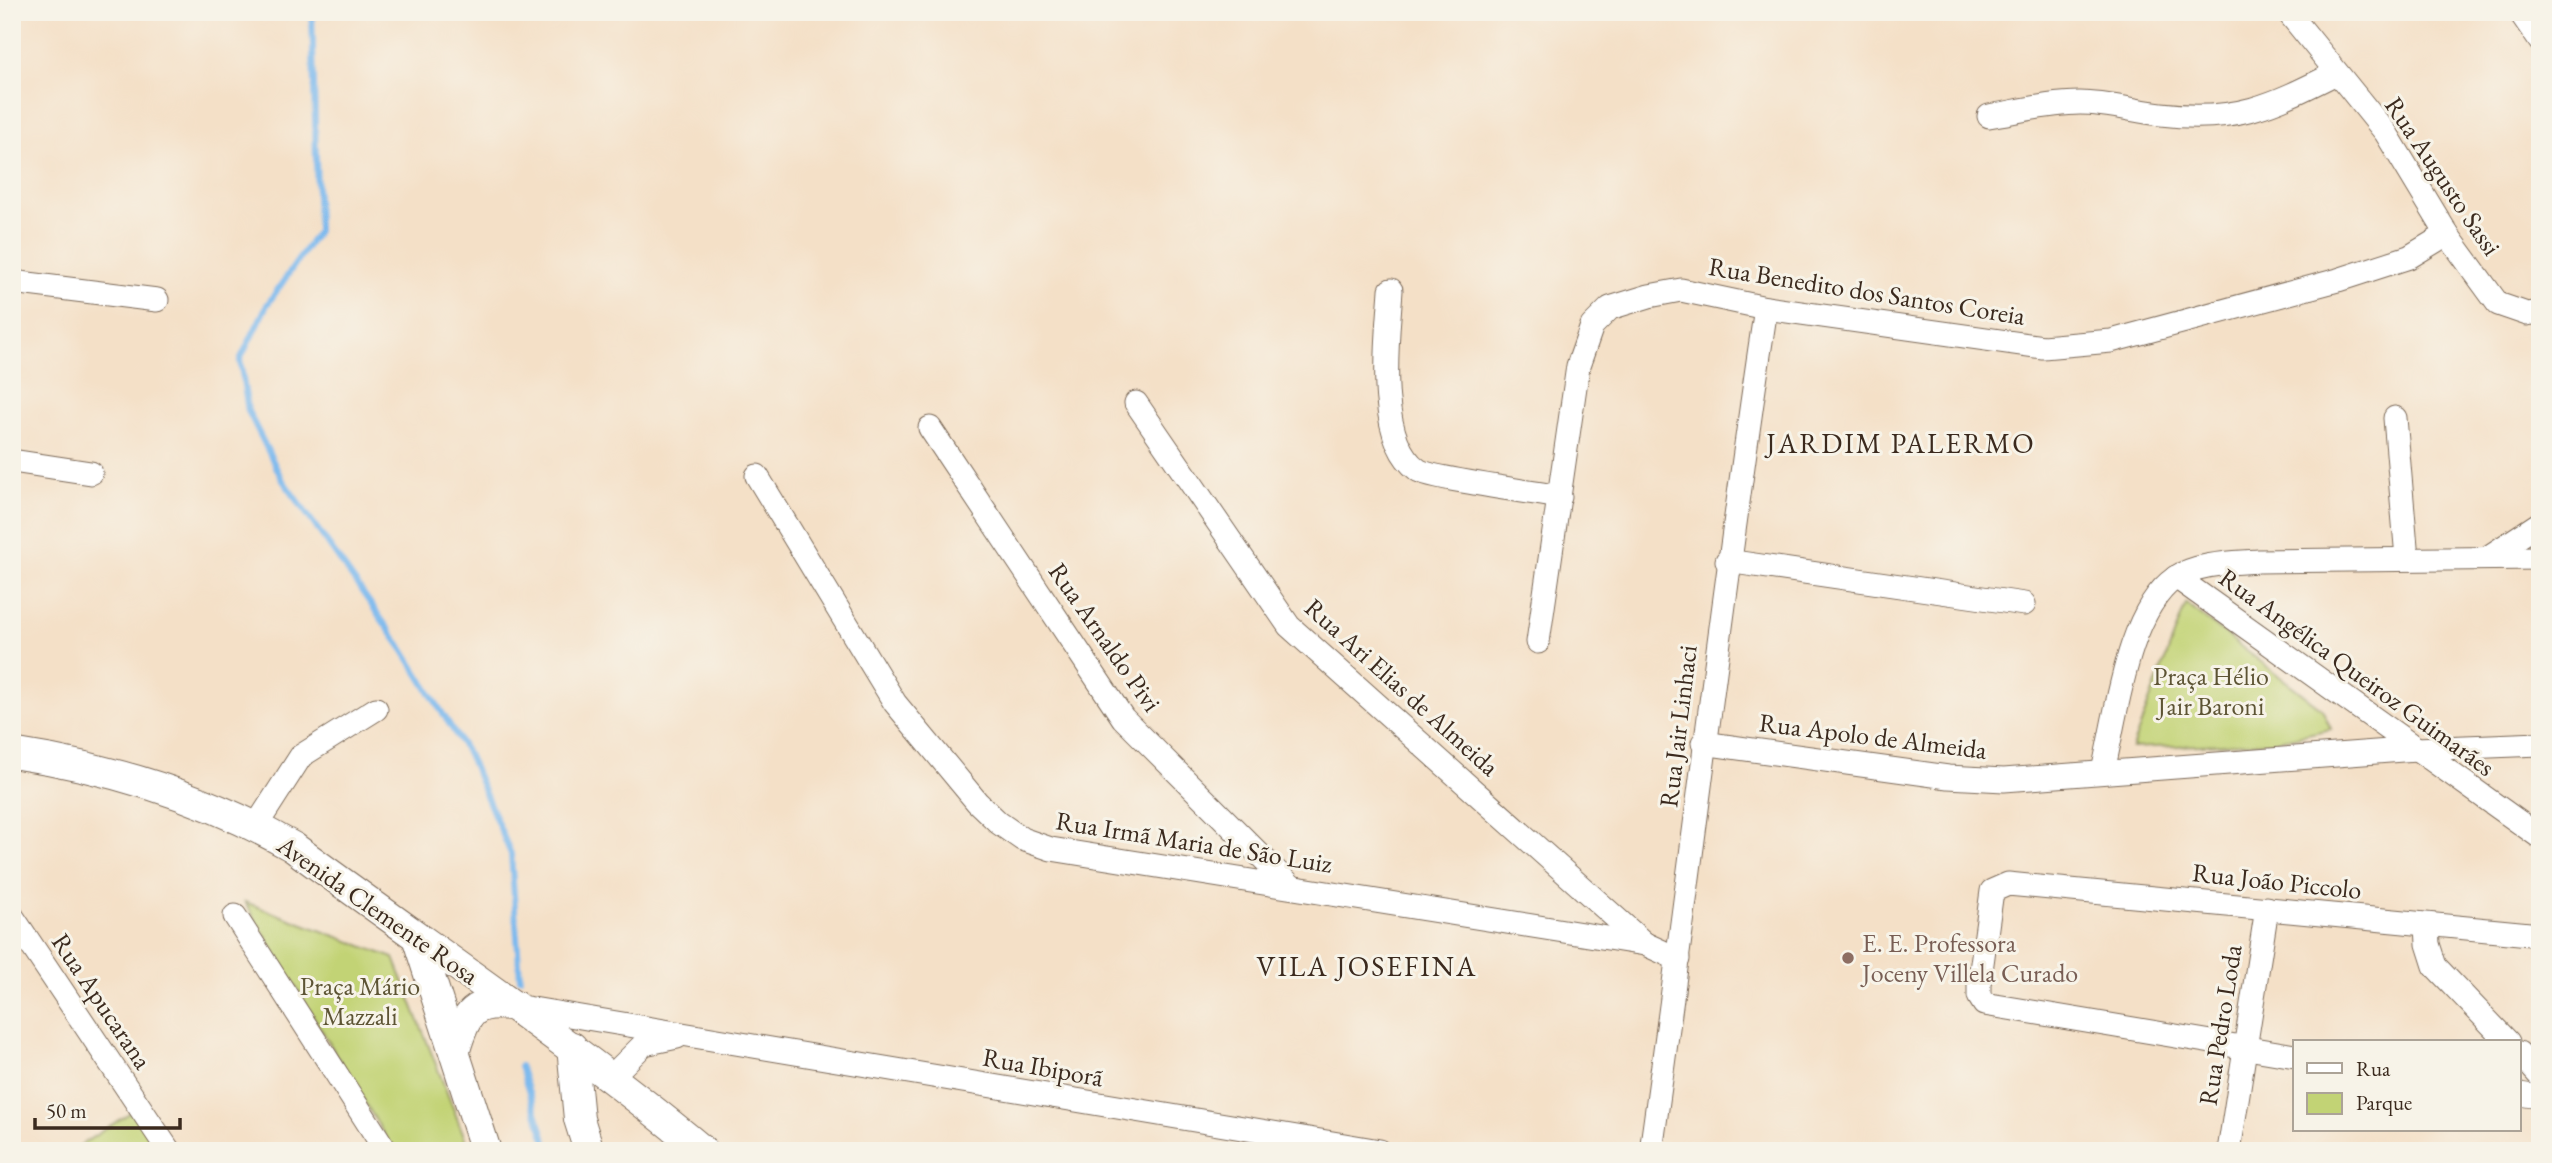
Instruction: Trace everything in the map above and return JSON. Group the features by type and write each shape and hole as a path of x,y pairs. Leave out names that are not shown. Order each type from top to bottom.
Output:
{"main road":[{"name":"Avenida Clemente Rosa","path":"12,753 120,774 175,792 256,826 293,847 418,940 612,1076 703,1151"},
{"path":"418,940 486,1151"},
{"path":"454,1050 463,1023 471,1011 484,1004 515,1006"},
{"path":"572,1047 579,1119 589,1151"}],"street":[{"name":"Rua Augusto Sassi","path":"2288,12 2386,133 2447,234 2498,304 2527,314 2540,312"},
{"path":"2520,12 2540,41"},
{"path":"1989,116 2078,103 2162,114 2228,115 2275,104 2336,74"},
{"name":"Rua Benedito dos Santos Coreia","path":"1538,642 1578,366 1592,326 1610,309 1649,296 1681,290 1766,308 2043,347 2079,345 2111,341 2338,280 2409,257 2447,234"},
{"path":"12,282 157,300"},
{"path":"1391,290 1385,379 1398,450 1419,471 1560,497"},
{"name":"Rua Jair Linhaci","path":"1651,1151 1678,959 1727,561 1766,308"},
{"name":"Rua Ari Elias de Almeida","path":"1136,402 1289,626 1645,944"},
{"path":"2395,418 2407,558"},
{"name":"Rua Arnaldo Pivi","path":"930,428 1123,718 1291,886"},
{"path":"12,461 91,473"},
{"name":"Rua Irmã Maria de São Luiz","path":"757,476 895,703 977,802 999,823 1022,839 1051,849 1645,944 1678,959"},
{"path":"2490,556 2540,523"},
{"path":"2103,771 2130,658 2144,617 2158,594 2176,577 2212,565 2258,561 2490,556 2540,558"},
{"path":"1727,561 2024,604"},
{"name":"Rua Angélica Queiroz Guimarães","path":"2176,577 2540,837"},
{"path":"256,826 301,756 376,709"},
{"name":"Rua Apolo de Almeida","path":"1703,743 1948,777 2004,779 2416,749 2540,744"},
{"name":"Rua João Piccolo","path":"2245,1048 1984,1004 1979,996 1992,891 2008,884 2540,935"},
{"name":"Rua Pedro Loda","path":"2229,1151 2267,908"},
{"name":"Rua Apucarana","path":"12,916 169,1151"},
{"path":"235,916 386,1151"},
{"path":"2427,925 2428,944 2435,967 2506,1040"},
{"name":"Rua Ibiporã","path":"515,1006 1380,1151"},
{"name":"Rua Ibiporã","path":"612,1076 645,1044 662,1038 698,1035"},
{"path":"2245,1048 2293,1056"},
{"path":"2520,1054 2540,1076"},
{"path":"2520,1094 2540,1097"}],"green space":[{"name":"Praça Hélio Jair Baroni","path":"2186,604 2322,709 2331,729 2269,742 2132,748"},
{"name":"Praça Mário Mazzali","path":"245,902 394,958 470,1151 394,1151"},
{"path":"134,1110 159,1151 72,1151"}],"waterway":[{"path":"312,12 318,231 267,305 240,360 248,411 282,479 404,651 469,756 511,854 520,978"},
{"path":"520,1066 549,1151"}],"place":[{"name":"E. E. Professora Joceny Villela Curado","path":"1848,958"}],"district":[{"name":"JARDIM PALERMO","path":"1901,443"},
{"name":"VILA JOSEFINA","path":"1367,966"}]}
